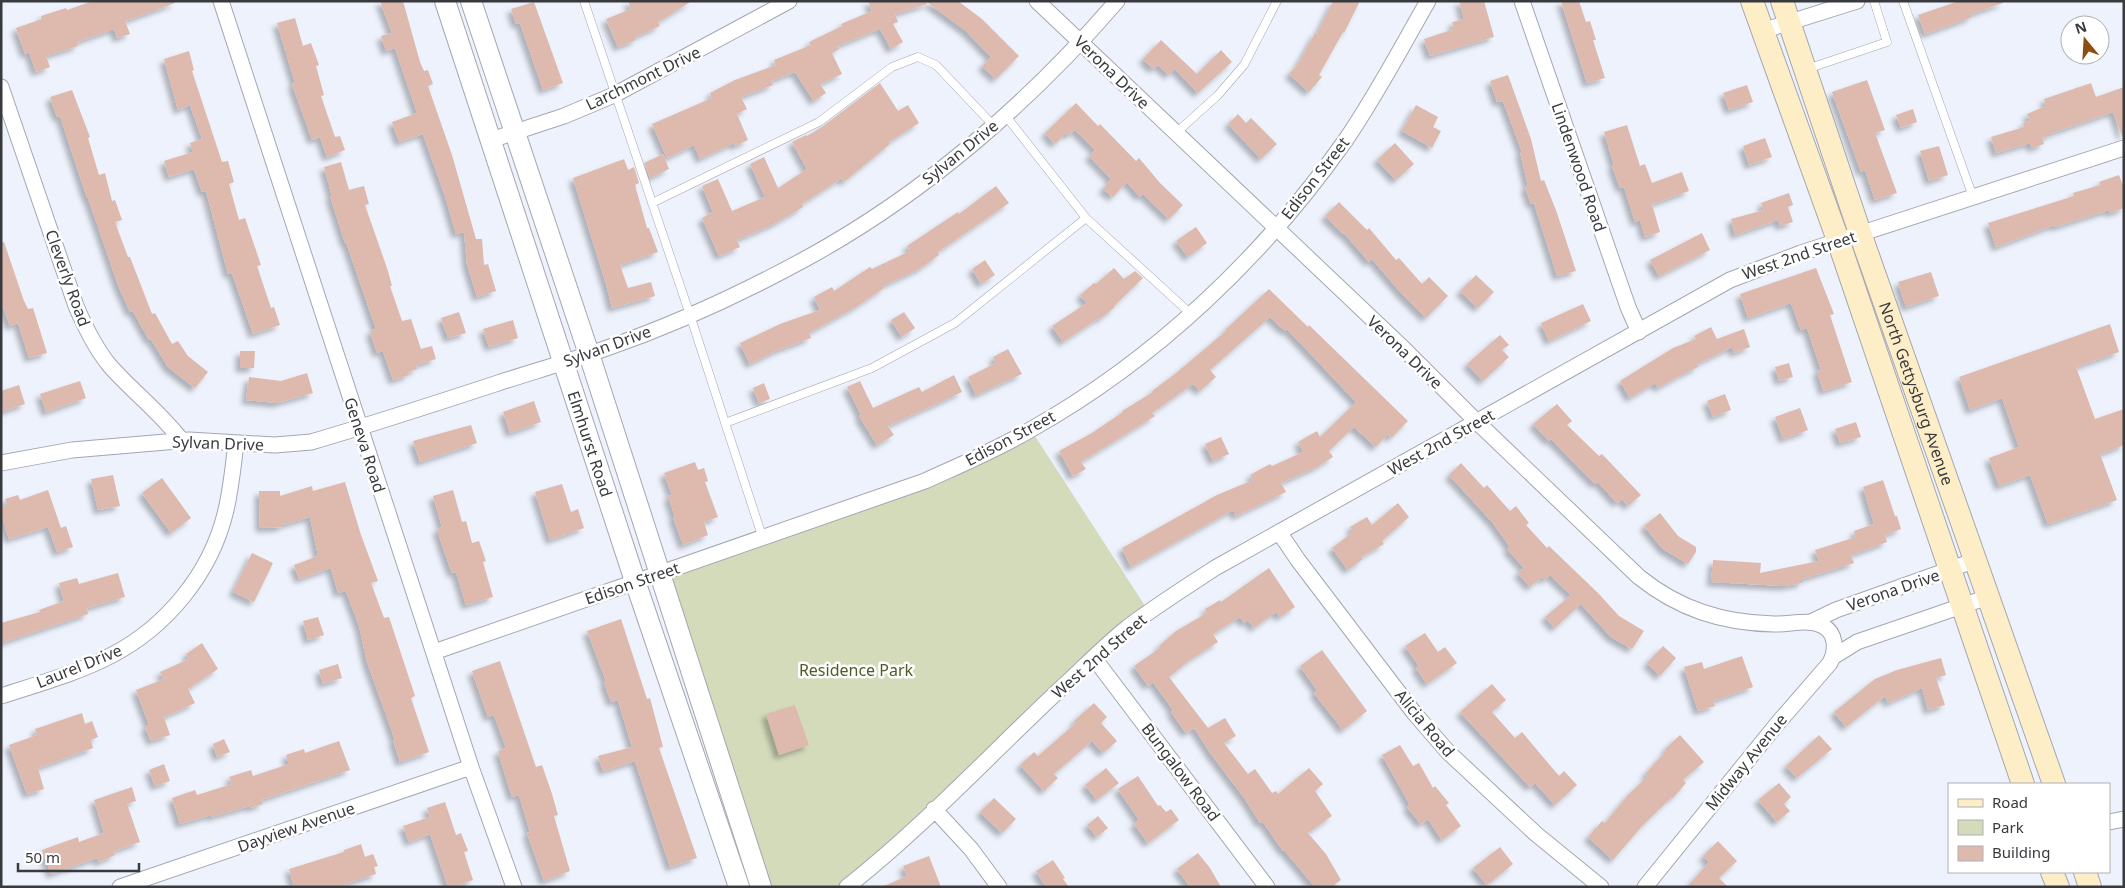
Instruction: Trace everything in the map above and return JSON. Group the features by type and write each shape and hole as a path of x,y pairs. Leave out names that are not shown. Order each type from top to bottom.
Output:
{"main road":[{"name":"North Gettysburg Avenue","path":"1752,1 1838,240 2022,783"},
{"name":"North Gettysburg Avenue","path":"1782,1 1860,234 2054,783"},
{"path":"2052,873 2058,887"},
{"path":"2085,873 2090,887"}],"street":[{"name":"Geneva Road","path":"221,1 471,767 514,887"},
{"name":"Elmhurst Road","path":"445,1 635,581 739,887"},
{"name":"Elmhurst Road","path":"471,1 589,354 761,887"},
{"name":"Larchmont Drive","path":"491,140 564,116 614,95 698,52 789,1"},
{"name":"Verona Drive","path":"1037,1 1404,349 1620,560 1658,592 1702,613 1736,622 1773,624 1811,622 1836,610 1976,560"},
{"name":"Sylvan Drive","path":"1,463 72,450 182,441 274,445 311,442 589,354 690,314 809,257 858,227 936,172 1005,115 1117,1"},
{"name":"Edison Street","path":"434,652 635,581 763,539 924,481 1031,430 1109,379 1160,341 1191,314 1243,265 1276,229 1319,176 1370,104 1428,1"},
{"name":"Lindenwood Road","path":"1522,1 1628,307 1639,332"},
{"path":"1762,31 1857,1"},
{"name":"Cleverly Road","path":"1,87 76,306 90,337 110,365 173,428 182,441"},
{"name":"West 2nd Street","path":"847,887 934,809 1127,628 1170,596 1216,568 1730,280 1838,240 2124,148"},
{"name":"Laurel Drive","path":"1,696 96,663 112,655 150,630 170,612 184,596 204,566 219,533 230,495 236,443"},
{"name":"Alicia Road","path":"1279,532 1298,560 1415,714 1448,752 1536,834 1601,887"},
{"path":"1833,657 1857,642 1988,597"},
{"path":"1811,622 1823,626 1832,634 1835,645 1833,657"},
{"name":"Midway Avenue","path":"1645,887 1833,657"},
{"name":"Bungalow Road","path":"1094,658 1267,887"},
{"name":"Dayview Avenue","path":"120,887 471,767"},
{"path":"934,809 971,849 999,887"},
{"path":"2110,822 2124,819"}],"lane":[{"path":"584,1 614,95 690,314 763,539"},
{"path":"1176,133 1218,95 1244,65 1277,1"},
{"path":"1805,69 1887,42 1874,1"},
{"path":"1903,1 1973,197"},
{"path":"652,203 819,122 892,67 918,57 936,66 993,126"},
{"path":"1005,115 1086,218 1191,314"},
{"path":"726,423 872,368 955,323 1086,218"}],"green space":[{"name":"Residence Park","path":"1031,430 1149,612 847,887 761,887 659,573 763,539"}],"building":[{"path":"93,1 174,1 175,3 125,21 130,34 117,38 114,29 77,42 78,46 46,56 50,67 36,72 29,52 25,54 16,28 42,19 41,16"},
{"path":"380,1 403,1 420,62 424,71 428,70 433,84 428,86 452,155 476,239 482,239 484,265 488,264 496,291 477,297 467,264 464,232 456,234 423,134 399,142 392,122 417,113 395,48 386,51 381,36 392,33"},
{"path":"628,1 692,1 658,22 660,26 635,37 636,40 618,47 606,19 631,9"},
{"path":"868,1 958,1 982,19 1019,56 996,79 982,66 991,57 966,31 927,2 927,4 895,14 898,22 893,24 903,42 891,49 880,29 837,46 839,49 832,53 842,74 820,84 826,93 814,101 795,72 771,81 773,85 741,97 747,109 737,114 748,140 735,146 734,143 700,159 694,145 667,158 652,124 712,98 710,93 735,80 776,65 774,60 811,45 809,42 842,26 841,24 872,11"},
{"path":"1333,1 1360,1 1344,33 1319,75 1322,77 1309,92 1289,74 1298,64 1315,33 1317,34"},
{"path":"1459,1 1484,1 1494,37 1430,56 1424,39 1454,29 1452,22 1464,19"},
{"path":"1561,1 1579,1 1586,22 1590,21 1596,40 1593,40 1605,78 1587,83"},
{"path":"1959,1 2003,1 2003,3 1971,14 1972,17 1925,34 1918,15"},
{"path":"534,2 563,83 543,90 520,23 516,24 511,9"},
{"path":"295,18 303,46 311,43 319,65 316,66 324,95 321,96 335,137 340,136 345,150 327,157 320,137 312,140 292,84 295,83 277,23"},
{"path":"1161,40 1197,74 1221,50 1232,62 1198,93 1175,69 1169,75 1158,65 1153,69 1143,59"},
{"path":"189,51 194,70 192,71 222,162 228,161 234,182 229,184 239,220 245,218 261,265 257,266 271,308 274,307 280,325 253,334 232,273 228,274 206,191 202,192 194,169 169,177 164,161 193,152 190,143 202,139 190,105 178,110 164,59"},
{"path":"1508,75 1531,139 1541,181 1544,180 1557,213 1576,271 1557,276 1534,203 1531,204 1525,187 1528,186 1520,152 1522,152 1503,101 1497,102 1490,81"},
{"path":"1867,80 1885,130 1875,133 1897,193 1875,200 1865,170 1861,172 1832,92"},
{"path":"880,83 898,111 908,105 919,123 889,142 890,144 844,182 842,178 802,204 803,207 776,223 737,240 740,247 719,256 702,218 713,212 702,186 718,179 732,211 765,197 750,164 764,157 778,188 807,169 792,142 822,127"},
{"path":"2091,83 2096,97 2124,87 2124,135 2122,136 2113,112 2049,134 2049,136 2042,138 2044,144 2032,148 2030,143 1996,153 1991,137 2024,127 2023,123 2030,121 2027,114 2046,106 2044,99"},
{"path":"1747,85 1753,102 1729,110 1723,93"},
{"path":"72,90 90,137 88,138 99,175 105,173 112,201 115,200 122,220 115,222 152,314 155,313 172,344 178,341 188,356 208,372 195,388 168,367 151,339 149,340 133,311 130,312 118,285 60,116 57,117 50,97"},
{"path":"1076,103 1098,126 1100,124 1136,161 1139,158 1160,183 1183,205 1169,219 1143,194 1140,197 1127,182 1113,197 1103,189 1111,179 1089,156 1095,150 1075,130 1069,135 1066,133 1055,144 1045,133"},
{"path":"1416,105 1438,117 1433,127 1441,131 1432,148 1402,131"},
{"path":"1913,109 1917,122 1901,128 1896,115"},
{"path":"1238,114 1246,123 1251,118 1277,144 1261,159 1228,124"},
{"path":"1627,125 1640,166 1645,164 1652,183 1682,172 1689,191 1652,204 1660,232 1645,237 1640,220 1635,222 1624,187 1620,188 1612,166 1614,165 1604,132"},
{"path":"1765,138 1772,157 1749,165 1743,146"},
{"path":"1395,143 1414,164 1396,180 1377,160"},
{"path":"1939,146 1948,175 1929,181 1920,151"},
{"path":"663,154 669,169 650,178 644,163"},
{"path":"624,159 628,170 634,167 639,183 635,185 647,228 649,228 658,252 620,265 628,288 651,282 655,296 612,308 573,178"},
{"path":"341,162 349,190 364,186 369,204 365,205 388,271 392,286 390,286 402,321 411,319 421,349 432,346 436,359 416,365 417,369 408,372 409,375 393,380 383,351 377,353 370,331 376,329 330,196 332,196 324,167"},
{"path":"2119,175 2124,188 2124,208 2110,213 2109,210 2055,227 2054,225 1996,247 1988,223 2074,196 2073,193 2100,185 2099,182"},
{"path":"996,186 1009,203 938,252 939,255 921,268 883,286 884,288 856,307 809,333 811,338 778,350 750,364 740,343 780,324 820,310 814,297 832,287 834,291 870,267 872,269 910,251 907,246 958,212 959,214"},
{"path":"1789,193 1793,205 1788,207 1793,222 1780,226 1778,220 1735,235 1731,219 1764,210 1761,203"},
{"path":"1339,202 1367,230 1369,228 1396,260 1399,258 1422,284 1429,277 1448,296 1426,318 1401,293 1372,259 1369,262 1344,233 1325,216"},
{"path":"1196,227 1207,243 1188,257 1176,241"},
{"path":"1702,233 1710,250 1659,276 1650,260"},
{"path":"4,242 24,301 28,309 33,308 47,353 29,358 18,323 10,326 1,302 1,243"},
{"path":"985,260 995,275 981,284 972,269"},
{"path":"1114,268 1124,279 1135,271 1143,278 1115,307 1100,319 1063,342 1052,326 1087,303 1080,295"},
{"path":"1816,268 1834,314 1830,315 1852,382 1823,391 1817,371 1821,370 1807,328 1801,330 1791,303 1748,318 1740,294"},
{"path":"1931,272 1939,296 1906,307 1898,282"},
{"path":"1476,275 1494,292 1478,308 1460,291"},
{"path":"1269,289 1408,421 1391,438 1388,434 1376,447 1354,427 1329,451 1333,457 1317,467 1281,483 1286,492 1236,516 1233,510 1131,567 1122,548 1217,495 1253,480 1250,475 1270,464 1272,466 1303,452 1298,442 1317,431 1320,437 1356,402 1287,329 1285,331 1270,317 1210,370 1216,377 1200,391 1193,384 1152,413 1155,416 1081,462 1086,469 1073,476 1059,451 1092,433 1122,411 1153,392 1226,331"},
{"path":"1583,304 1591,321 1549,341 1541,323"},
{"path":"459,312 466,333 448,338 441,318"},
{"path":"904,312 915,328 902,337 891,320"},
{"path":"513,320 518,338 489,347 483,329"},
{"path":"2110,324 2119,352 2076,367 2095,419 2124,409 2124,445 2100,454 2117,500 2048,524 2030,475 1999,486 1989,458 2019,447 2002,398 1970,410 1959,377"},
{"path":"1711,327 1717,339 1744,329 1750,347 1734,353 1732,347 1697,364 1698,367 1658,388 1655,383 1630,398 1620,381 1673,348 1696,339 1694,336"},
{"path":"1500,335 1509,345 1502,350 1509,357 1483,381 1467,364"},
{"path":"1008,349 1022,374 976,395 968,377 996,363 993,357"},
{"path":"240,351 255,351 254,368 240,368"},
{"path":"1789,363 1793,377 1779,381 1775,367"},
{"path":"307,373 313,393 277,403 246,400 249,377 281,381"},
{"path":"954,375 962,392 888,426 894,435 877,445 859,416 861,415 847,387 860,381 873,408 919,387 922,392"},
{"path":"80,381 86,398 46,412 40,394"},
{"path":"764,383 770,399 759,403 753,388"},
{"path":"19,385 25,404 1,412 1,391"},
{"path":"1725,394 1731,410 1713,417 1707,401"},
{"path":"534,401 541,422 510,433 503,412"},
{"path":"1557,404 1572,421 1567,425 1599,456 1602,454 1641,495 1628,506 1622,499 1617,503 1598,482 1595,484 1551,439 1549,441 1533,424"},
{"path":"1800,408 1808,430 1783,439 1775,417"},
{"path":"1856,422 1861,437 1840,443 1835,429"},
{"path":"471,425 477,443 420,462 413,441"},
{"path":"1221,437 1229,454 1213,461 1205,444"},
{"path":"695,462 698,470 704,468 708,481 705,482 718,517 704,522 708,535 683,545 673,517 675,517 668,496 672,495 664,473"},
{"path":"1461,463 1484,488 1487,485 1510,511 1516,506 1529,523 1526,525 1547,548 1549,546 1619,616 1644,631 1632,649 1611,637 1581,604 1555,628 1545,617 1571,595 1550,575 1545,580 1542,577 1530,587 1518,573 1524,568 1507,549 1510,547 1493,523 1449,475"},
{"path":"113,475 120,506 98,510 91,479"},
{"path":"162,478 191,518 171,533 142,493"},
{"path":"1883,480 1901,529 1885,535 1887,542 1851,555 1854,563 1802,579 1802,583 1784,586 1711,582 1713,560 1761,563 1760,573 1819,561 1815,550 1856,537 1854,531 1874,524 1863,487"},
{"path":"345,482 361,535 378,581 371,583 384,618 389,617 415,696 411,698 429,752 400,762 393,740 395,740 367,662 359,626 346,591 338,593 331,568 299,579 294,565 318,556 310,517 282,525 282,527 260,528 259,491 280,491 280,496 312,486 313,491"},
{"path":"562,484 571,512 578,509 584,528 550,540 535,492"},
{"path":"48,490 61,528 66,526 73,547 57,552 48,527 9,539 1,514 1,507 7,505 5,499 18,495 20,500"},
{"path":"453,490 462,522 466,521 472,543 479,541 486,561 483,562 493,597 466,605 456,572 452,573 437,529 442,527 433,496"},
{"path":"1398,503 1409,517 1382,541 1384,544 1361,557 1363,559 1348,570 1332,548 1353,532 1350,527 1367,517 1372,525"},
{"path":"1660,513 1678,536 1696,547 1696,552 1688,564 1663,549 1644,526"},
{"path":"252,553 273,563 254,602 233,592"},
{"path":"1269,568 1295,607 1280,617 1276,612 1254,628 1248,620 1244,623 1240,617 1213,634 1218,642 1191,659 1169,677 1208,728 1225,718 1236,736 1224,743 1248,774 1255,769 1272,793 1276,791 1278,794 1309,768 1323,784 1315,791 1332,816 1308,833 1326,854 1341,880 1331,887 1315,887 1283,851 1263,822 1260,823 1194,728 1186,733 1171,712 1173,710 1153,682 1148,686 1134,666 1160,648 1159,646 1176,631 1207,613 1205,609 1220,600 1221,602"},
{"path":"118,573 125,597 87,608 88,614 1,643 1,623 40,612 39,610 64,601 59,583 77,578 79,584"},
{"path":"318,617 324,635 308,640 303,621"},
{"path":"621,619 647,699 650,698 663,747 659,748 697,858 670,867 635,761 603,771 598,756 632,747 618,700 611,702 604,682 606,681 587,631"},
{"path":"1425,633 1438,652 1445,647 1457,663 1427,684 1416,668 1419,666 1405,646"},
{"path":"202,643 218,669 188,689 195,703 164,717 170,735 151,741 145,727 149,725 136,690 164,679 160,672 189,659 186,654"},
{"path":"1663,646 1676,658 1660,676 1647,663"},
{"path":"1322,650 1367,711 1343,730 1314,693 1317,690 1300,666"},
{"path":"1742,656 1753,687 1713,701 1715,706 1698,711 1684,667 1702,662 1704,669"},
{"path":"1941,658 1946,675 1936,678 1945,705 1928,710 1922,688 1888,703 1885,696 1846,727 1834,712 1875,679 1897,670"},
{"path":"500,661 536,767 542,765 552,794 558,815 554,816 570,871 544,881 527,833 530,832 519,795 512,797 498,751 506,748 494,715 488,717 472,671"},
{"path":"338,664 342,678 323,684 319,670"},
{"path":"1492,684 1506,700 1492,712 1515,738 1522,732 1559,776 1564,771 1577,785 1555,805 1535,783 1530,787 1460,712"},
{"path":"1094,703 1107,717 1101,723 1117,741 1103,753 1092,741 1054,774 1058,778 1044,791 1020,765 1034,752 1038,756 1076,723 1074,721"},
{"path":"795,705 809,745 779,755 766,714"},
{"path":"82,713 85,724 92,721 98,737 91,740 93,748 38,768 44,789 27,794 9,745 37,735 35,729"},
{"path":"1680,735 1704,762 1683,780 1686,783 1673,798 1642,826 1613,860 1588,837 1602,821 1605,823 1628,795 1648,776 1645,774 1666,751 1665,749"},
{"path":"1819,735 1832,749 1797,778 1786,766"},
{"path":"224,739 230,752 217,757 213,744"},
{"path":"339,741 350,770 261,800 263,804 180,824 172,798 195,790 197,795 232,784 229,777 251,770 253,776 289,764 286,755 304,749 305,753"},
{"path":"1400,745 1413,766 1419,763 1433,788 1435,786 1449,803 1446,805 1461,826 1442,840 1428,819 1421,824 1407,807 1410,805 1382,755"},
{"path":"164,764 170,781 155,786 149,770"},
{"path":"1106,768 1119,783 1097,800 1085,785"},
{"path":"1138,776 1158,806 1160,805 1166,812 1171,809 1179,820 1148,843 1134,824 1139,820 1118,789"},
{"path":"1779,783 1791,797 1784,804 1790,811 1777,822 1758,800"},
{"path":"132,787 136,801 127,804 140,842 114,851 115,855 99,862 97,858 51,874 42,850 78,837 79,842 104,833 94,800"},
{"path":"994,798 1016,819 1002,833 980,812"},
{"path":"445,802 456,835 461,833 468,851 464,852 473,880 453,887 448,887 430,834 409,842 403,826 430,817 427,808"},
{"path":"1098,816 1108,828 1097,837 1087,825"},
{"path":"1718,841 1737,861 1719,878 1728,887 1687,887 1709,862 1703,856"},
{"path":"361,844 365,857 373,854 378,866 374,867 376,874 336,887 294,887 289,869 344,852 344,850"},
{"path":"1500,847 1513,864 1487,885 1473,868"},
{"path":"1198,853 1210,868 1221,887 1190,887 1177,869"},
{"path":"929,856 941,887 882,887 907,876 903,866"},
{"path":"1053,860 1069,887 1046,887 1036,871"}]}
